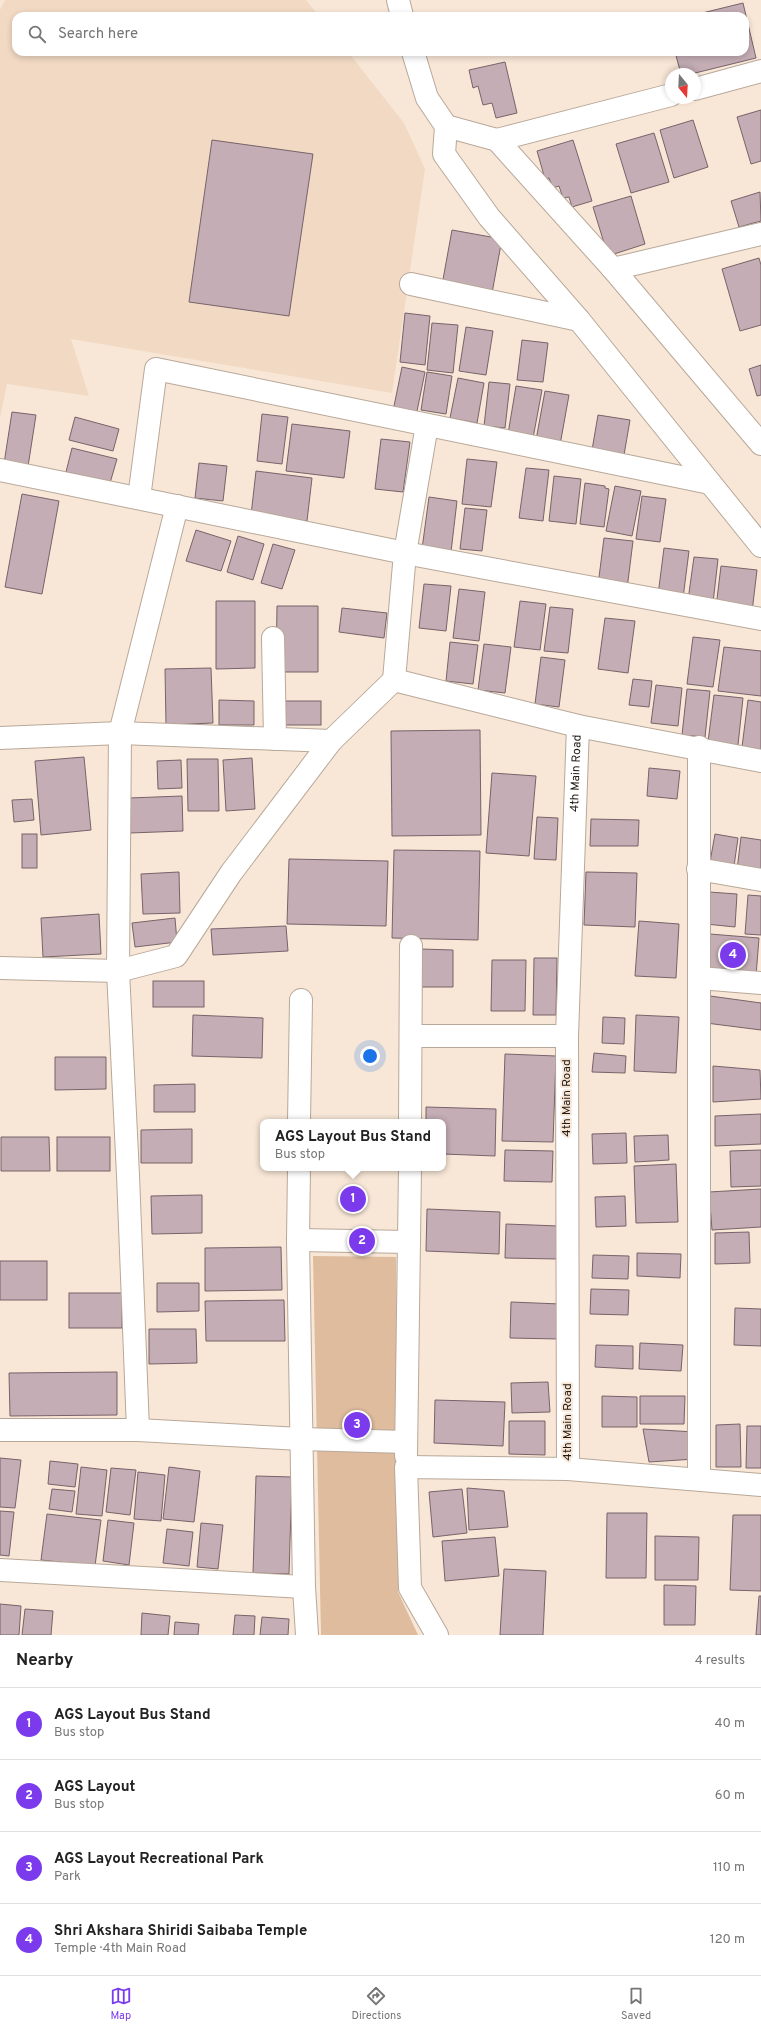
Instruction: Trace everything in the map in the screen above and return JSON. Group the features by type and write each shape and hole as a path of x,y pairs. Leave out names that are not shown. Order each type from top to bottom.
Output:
{"street":[{"path":"398,0 401,12"},
{"path":"414,56 426,98 446,126 497,140 665,97"},
{"path":"701,87 761,72"},
{"path":"446,126 444,154 489,217 579,320 761,546"},
{"path":"497,140 612,269 761,444"},
{"path":"612,269 761,234"},
{"path":"411,284 579,320"},
{"path":"139,498 156,369 710,483"},
{"path":"0,968 118,971 176,956 231,873 331,741 394,680 405,554 427,425"},
{"path":"0,470 405,554 761,620"},
{"path":"138,1430 118,971 120,733 177,506"},
{"path":"273,638 275,739"},
{"path":"394,680 578,726 699,747 761,760"},
{"name":"4th Main Road","path":"568,1469 567,1036 578,726"},
{"path":"0,738 120,733 331,741"},
{"path":"699,747 699,1479"},
{"path":"698,869 761,880"},
{"path":"410,1119 411,946"},
{"path":"699,978 761,983"},
{"path":"299,1119 301,1000"},
{"path":"411,1036 567,1036"},
{"path":"299,1171 298,1240 301,1439 304,1587 307,1635"},
{"path":"410,1171 406,1467 410,1588 437,1635"},
{"path":"298,1240 409,1242"},
{"path":"0,1430 138,1430 301,1439 406,1442"},
{"path":"406,1467 568,1469 761,1485"},
{"path":"0,1570 304,1587"}],"shaded area":[{"path":"5,0 306,0 316,12 12,12 12,56 351,56 404,123 425,169 392,393 71,339 89,396 7,384 0,418 0,10"},
{"path":"313,1256 396,1257 398,1592 418,1635 321,1635"}],"building":[{"path":"743,3 745,12 706,12"},
{"path":"749,28 756,58 701,72 701,68 679,68 676,56 749,56"},
{"path":"505,62 517,113 496,118 492,103 483,105 478,86 473,88 469,70"},
{"path":"761,110 761,161 751,164 737,117"},
{"path":"693,120 708,167 674,178 660,130"},
{"path":"654,133 669,182 631,193 616,144"},
{"path":"212,140 313,154 289,316 189,302"},
{"path":"573,140 592,201 572,207 569,197 563,198 559,186 553,188 549,178 545,179 537,151"},
{"path":"760,192 761,221 739,227 731,201"},
{"path":"631,196 645,244 608,256 593,207"},
{"path":"452,230 502,239 492,293 442,285"},
{"path":"759,258 761,265 761,325 740,331 722,269"},
{"path":"405,313 430,316 425,365 400,362"},
{"path":"432,323 458,325 453,373 427,370"},
{"path":"466,327 493,331 486,375 459,371"},
{"path":"522,340 548,343 543,382 517,380"},
{"path":"761,365 761,395 757,396 749,369"},
{"path":"402,367 425,372 416,416 393,411"},
{"path":"427,372 452,376 446,414 421,410"},
{"path":"458,378 484,383 477,423 450,418"},
{"path":"489,382 510,384 505,428 484,426"},
{"path":"516,386 542,390 533,438 508,434"},
{"path":"545,391 569,395 560,445 536,440"},
{"path":"12,412 36,415 27,473 3,470"},
{"path":"262,414 288,417 282,464 257,461"},
{"path":"598,415 630,420 624,455 592,450"},
{"path":"75,417 119,429 113,451 69,440"},
{"path":"292,424 350,431 344,478 286,471"},
{"path":"381,439 410,442 403,492 375,489"},
{"path":"72,448 117,459 110,483 66,472"},
{"path":"467,459 497,462 491,507 462,504"},
{"path":"199,463 227,466 223,501 195,498"},
{"path":"526,468 549,470 543,521 519,518"},
{"path":"256,471 312,478 307,521 251,515"},
{"path":"554,476 581,479 576,524 549,521"},
{"path":"585,483 605,486 605,488 609,489 604,527 580,524"},
{"path":"615,486 641,491 632,536 606,531"},
{"path":"22,494 59,501 42,594 5,587"},
{"path":"642,496 666,499 660,542 636,539"},
{"path":"429,497 457,501 451,552 422,549"},
{"path":"465,508 487,510 482,551 460,549"},
{"path":"196,530 231,541 221,571 186,561"},
{"path":"238,536 264,544 253,580 227,572"},
{"path":"604,538 633,541 627,589 598,585"},
{"path":"273,544 295,550 282,589 261,583"},
{"path":"664,548 689,551 683,598 658,595"},
{"path":"694,557 718,559 713,603 688,600"},
{"path":"721,566 757,570 752,612 716,607"},
{"path":"424,584 451,586 446,631 419,628"},
{"path":"459,589 485,592 479,641 453,638"},
{"path":"216,601 255,601 255,668 216,669"},
{"path":"520,601 546,604 540,650 514,647"},
{"path":"277,606 318,606 318,672 276,672"},
{"path":"550,607 573,609 568,653 544,651"},
{"path":"342,608 387,613 384,638 339,632"},
{"path":"605,618 635,621 628,673 598,669"},
{"path":"693,637 720,640 713,687 687,684"},
{"path":"450,642 478,645 473,684 446,681"},
{"path":"484,644 511,647 505,693 478,690"},
{"path":"724,647 761,651 761,696 718,691"},
{"path":"541,657 565,660 559,707 535,704"},
{"path":"211,668 213,723 166,725 165,669"},
{"path":"633,679 652,681 649,707 629,705"},
{"path":"656,685 682,688 678,726 651,723"},
{"path":"687,689 710,691 705,737 682,735"},
{"path":"714,695 743,698 738,745 708,742"},
{"path":"219,700 254,701 254,725 219,725"},
{"path":"748,700 761,702 761,750 742,747"},
{"path":"281,701 321,701 321,725 281,725"},
{"path":"480,730 481,835 392,836 391,731"},
{"path":"84,757 91,830 41,835 35,761"},
{"path":"252,758 255,809 226,811 223,760"},
{"path":"187,759 218,759 219,811 188,811"},
{"path":"181,760 182,788 158,789 157,761"},
{"path":"649,768 680,771 677,799 647,796"},
{"path":"492,773 536,776 529,856 486,853"},
{"path":"182,796 183,831 130,833 129,798"},
{"path":"32,799 34,820 14,822 12,800"},
{"path":"537,817 558,818 556,860 534,859"},
{"path":"591,819 639,820 638,846 590,846"},
{"path":"22,834 37,834 37,868 22,868"},
{"path":"715,834 738,838 734,866 710,862"},
{"path":"741,837 761,840 761,873 737,870"},
{"path":"394,850 480,851 478,940 392,938"},
{"path":"289,859 388,861 386,926 287,924"},
{"path":"179,872 180,913 143,914 141,874"},
{"path":"586,872 637,873 635,927 584,925"},
{"path":"709,892 737,894 735,927 706,924"},
{"path":"748,895 761,896 761,935 745,934"},
{"path":"99,914 101,954 43,957 41,918"},
{"path":"175,918 177,942 135,947 132,923"},
{"path":"639,921 679,924 676,978 635,976"},
{"path":"286,926 288,951 213,955 211,929"},
{"path":"710,934 759,938 756,976 707,972"},
{"path":"421,949 453,950 453,987 421,987"},
{"path":"534,958 557,958 556,1015 533,1015"},
{"path":"492,960 526,960 525,1011 491,1011"},
{"path":"153,981 204,981 204,1007 153,1007"},
{"path":"710,996 761,1003 761,1030 706,1023"},
{"path":"193,1015 263,1018 262,1058 192,1056"},
{"path":"636,1015 679,1017 676,1073 634,1071"},
{"path":"603,1017 625,1018 624,1044 602,1043"},
{"path":"594,1053 626,1056 625,1073 592,1072"},
{"path":"505,1054 556,1056 553,1142 502,1141"},
{"path":"55,1057 106,1057 106,1089 55,1090"},
{"path":"713,1066 760,1070 761,1099 713,1102"},
{"path":"195,1084 195,1112 154,1112 154,1085"},
{"path":"426,1107 496,1109 495,1156 446,1154 446,1119 426,1119"},
{"path":"761,1114 761,1144 715,1146 715,1116"},
{"path":"192,1129 192,1163 141,1163 141,1130"},
{"path":"626,1133 627,1163 593,1164 592,1134"},
{"path":"668,1135 669,1160 635,1162 634,1136"},
{"path":"1,1137 49,1137 50,1171 1,1171"},
{"path":"57,1137 110,1137 110,1171 57,1171"},
{"path":"505,1150 553,1151 552,1182 504,1181"},
{"path":"761,1150 761,1186 731,1187 730,1151"},
{"path":"676,1164 678,1222 636,1223 634,1166"},
{"path":"761,1189 761,1227 712,1230 709,1192"},
{"path":"202,1195 202,1233 152,1234 151,1196"},
{"path":"625,1196 626,1226 596,1227 595,1197"},
{"path":"427,1209 500,1212 499,1254 426,1251"},
{"path":"506,1224 559,1226 558,1259 505,1258"},
{"path":"749,1232 750,1263 715,1264 715,1233"},
{"path":"281,1247 282,1290 205,1291 205,1248"},
{"path":"637,1253 681,1254 680,1278 637,1276"},
{"path":"593,1255 629,1256 628,1279 592,1278"},
{"path":"0,1261 47,1261 47,1300 0,1300"},
{"path":"157,1283 199,1283 199,1311 157,1312"},
{"path":"591,1289 629,1290 628,1315 590,1314"},
{"path":"69,1293 122,1293 122,1328 69,1328"},
{"path":"284,1300 285,1341 206,1341 205,1301"},
{"path":"511,1302 560,1304 559,1339 510,1338"},
{"path":"735,1308 761,1309 761,1346 734,1345"},
{"path":"149,1329 196,1329 197,1363 149,1364"},
{"path":"640,1343 683,1345 681,1371 639,1369"},
{"path":"596,1345 633,1346 633,1369 595,1367"},
{"path":"117,1372 117,1415 10,1416 9,1373"},
{"path":"548,1382 550,1412 512,1413 511,1383"},
{"path":"602,1396 637,1397 637,1427 602,1427"},
{"path":"640,1396 685,1396 684,1424 640,1424"},
{"path":"435,1400 505,1402 503,1446 434,1443"},
{"path":"509,1421 545,1421 545,1455 509,1454"},
{"path":"740,1424 741,1467 716,1467 716,1425"},
{"path":"747,1426 761,1426 761,1468 746,1468"},
{"path":"643,1429 695,1432 695,1459 649,1462"},
{"path":"0,1458 21,1460 15,1508 0,1507"},
{"path":"50,1461 78,1464 75,1487 48,1484"},
{"path":"81,1467 107,1470 102,1516 76,1514"},
{"path":"169,1467 200,1471 194,1522 163,1519"},
{"path":"111,1468 136,1470 130,1515 106,1512"},
{"path":"138,1472 165,1475 161,1521 134,1519"},
{"path":"256,1476 292,1477 289,1574 253,1573"},
{"path":"467,1488 504,1491 508,1527 469,1530"},
{"path":"52,1489 75,1491 72,1512 49,1509"},
{"path":"462,1489 467,1533 433,1537 429,1492"},
{"path":"0,1511 14,1512 9,1556 0,1555"},
{"path":"607,1513 647,1513 646,1578 606,1578"},
{"path":"47,1514 101,1520 95,1566 41,1560"},
{"path":"733,1515 761,1515 761,1591 730,1590"},
{"path":"108,1520 134,1523 129,1565 103,1561"},
{"path":"201,1523 223,1525 218,1569 197,1567"},
{"path":"167,1529 193,1532 189,1566 163,1563"},
{"path":"655,1536 699,1537 698,1580 655,1580"},
{"path":"495,1537 499,1576 445,1581 442,1541"},
{"path":"504,1569 546,1571 543,1635 500,1635"},
{"path":"664,1585 696,1586 695,1625 664,1625"},
{"path":"759,1596 761,1596 761,1635 756,1635"},
{"path":"0,1604 21,1606 19,1635 0,1635"},
{"path":"25,1609 53,1611 51,1635 22,1635"},
{"path":"142,1613 170,1616 168,1635 141,1635"},
{"path":"235,1615 255,1616 254,1635 233,1635"},
{"path":"262,1617 289,1619 288,1635 260,1635"},
{"path":"175,1622 199,1624 198,1635 174,1635"}],"place":[{"name":"Shri Akshara Shiridi Saibaba Temple","path":"733,955"},
{"name":"AGS Layout Bus Stand","path":"353,1199"},
{"name":"AGS Layout","path":"362,1241"},
{"name":"AGS Layout Recreational Park","path":"357,1425"}]}
